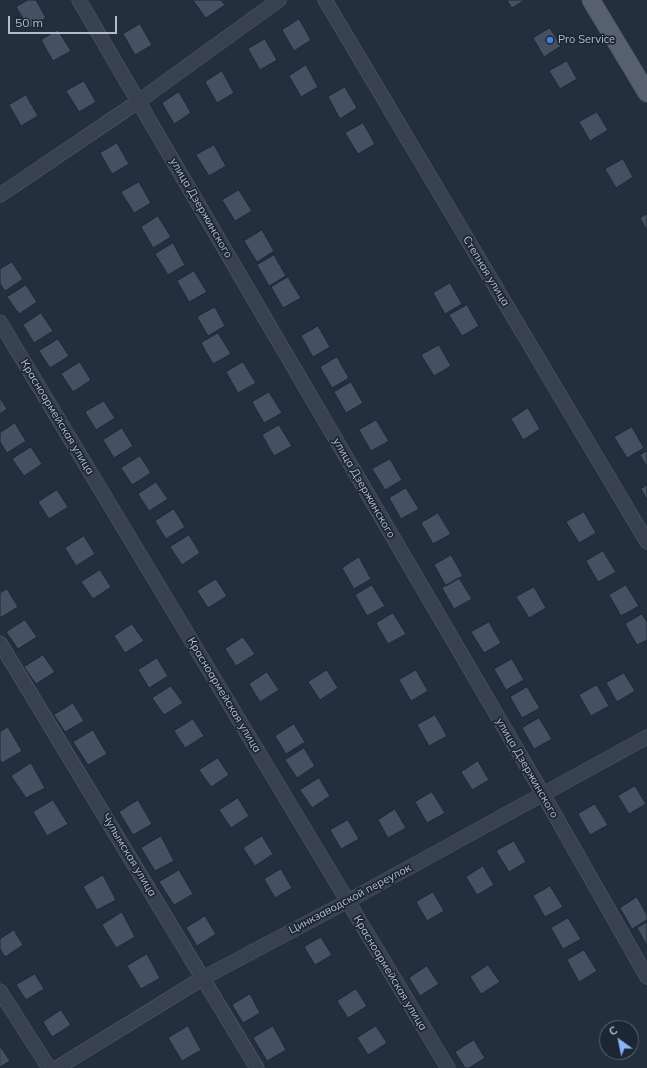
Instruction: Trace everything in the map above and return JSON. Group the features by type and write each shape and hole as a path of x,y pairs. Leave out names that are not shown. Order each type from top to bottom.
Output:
{"main road":[{"path":"592,0 647,94"}],"street":[{"name":"улица Дзержинского","path":"79,0 542,794 647,977"},
{"path":"0,195 139,101 279,0"},
{"name":"Степная улица","path":"325,0 647,542"},
{"name":"Красноармейская улица","path":"0,322 448,1068"},
{"name":"Чулымская улица","path":"0,643 257,1068"},
{"name":"Цинкзаводской переулок","path":"57,1068 203,978 348,902 647,736"},
{"path":"0,991 49,1068"}],"building":[{"path":"28,0 36,0 46,18 29,28 16,7"},
{"path":"193,0 221,0 225,5 206,18"},
{"path":"507,0 525,0 512,8"},
{"path":"299,19 311,40 294,51 282,30"},
{"path":"140,24 152,45 135,55 123,34"},
{"path":"550,28 561,46 544,57 533,38"},
{"path":"58,30 71,51 53,61 41,40"},
{"path":"265,39 277,60 260,70 248,49"},
{"path":"567,61 577,79 560,89 549,71"},
{"path":"306,65 318,87 301,97 289,76"},
{"path":"222,71 234,93 217,103 205,82"},
{"path":"84,81 96,102 79,112 66,91"},
{"path":"345,87 357,108 340,119 328,97"},
{"path":"179,92 191,113 174,124 162,103"},
{"path":"26,95 38,116 21,126 9,105"},
{"path":"597,112 608,130 590,141 579,122"},
{"path":"363,123 375,144 358,154 345,133"},
{"path":"117,143 129,164 112,174 100,153"},
{"path":"214,145 226,166 209,176 196,155"},
{"path":"623,159 633,177 616,188 605,169"},
{"path":"139,182 151,203 134,213 121,192"},
{"path":"239,190 252,211 235,221 222,200"},
{"path":"647,214 647,231 640,218"},
{"path":"158,216 171,237 153,248 141,227"},
{"path":"262,230 274,251 257,262 244,241"},
{"path":"173,243 185,265 168,275 155,254"},
{"path":"274,255 286,276 269,286 257,265"},
{"path":"12,262 23,279 5,291 0,284 0,269"},
{"path":"194,271 207,292 189,302 177,281"},
{"path":"288,277 301,298 283,308 271,287"},
{"path":"450,283 462,304 445,314 433,293"},
{"path":"26,285 37,302 19,314 7,297"},
{"path":"467,305 479,326 462,336 449,315"},
{"path":"215,307 225,326 208,336 197,317"},
{"path":"41,313 53,331 34,343 23,325"},
{"path":"318,326 330,347 313,357 301,336"},
{"path":"218,333 231,354 213,364 201,343"},
{"path":"58,339 69,356 50,368 39,351"},
{"path":"439,345 451,366 434,376 421,355"},
{"path":"337,357 349,378 332,388 320,367"},
{"path":"80,362 91,380 73,392 61,374"},
{"path":"243,362 256,383 238,393 226,372"},
{"path":"351,382 363,403 346,413 334,392"},
{"path":"269,392 282,413 264,423 252,402"},
{"path":"0,398 7,409 0,414"},
{"path":"104,401 115,418 96,430 85,412"},
{"path":"528,408 540,429 523,440 511,419"},
{"path":"376,420 389,441 371,451 359,430"},
{"path":"15,423 26,441 7,453 0,442 0,433"},
{"path":"279,425 292,446 274,456 262,435"},
{"path":"632,427 644,448 627,458 614,437"},
{"path":"122,428 133,446 114,458 103,440"},
{"path":"31,447 42,464 24,476 12,459"},
{"path":"647,451 647,467 640,455"},
{"path":"140,456 151,473 132,485 121,468"},
{"path":"390,459 402,480 385,490 372,469"},
{"path":"156,482 168,499 149,511 138,494"},
{"path":"647,485 647,500 641,489"},
{"path":"406,488 419,509 401,519 389,498"},
{"path":"57,490 68,507 49,519 38,502"},
{"path":"174,509 185,527 166,539 155,521"},
{"path":"584,512 596,533 579,543 566,522"},
{"path":"438,513 451,534 433,544 421,523"},
{"path":"189,535 200,553 182,565 170,547"},
{"path":"84,536 95,554 76,566 65,548"},
{"path":"603,551 616,572 598,582 586,561"},
{"path":"451,555 463,576 446,586 434,565"},
{"path":"359,557 371,579 354,589 342,568"},
{"path":"100,570 111,587 93,599 81,582"},
{"path":"459,578 472,599 454,609 442,588"},
{"path":"216,579 227,596 208,608 197,591"},
{"path":"372,585 385,606 367,616 355,595"},
{"path":"626,585 639,606 621,616 609,595"},
{"path":"534,587 546,608 529,618 516,597"},
{"path":"7,589 18,607 0,618 0,593"},
{"path":"393,613 406,634 388,644 376,623"},
{"path":"642,614 647,622 647,640 637,645 625,624"},
{"path":"25,620 37,637 18,649 6,632"},
{"path":"489,622 501,643 484,653 471,632"},
{"path":"132,624 144,641 125,653 114,636"},
{"path":"243,637 255,654 236,666 225,649"},
{"path":"43,655 55,672 36,684 24,667"},
{"path":"157,658 168,676 149,688 138,670"},
{"path":"512,659 524,680 506,690 494,669"},
{"path":"327,670 338,688 320,700 308,682"},
{"path":"416,670 428,691 411,701 399,680"},
{"path":"267,672 279,690 260,702 249,684"},
{"path":"624,673 635,691 617,702 606,683"},
{"path":"597,685 609,706 591,716 579,695"},
{"path":"171,686 183,703 164,715 152,698"},
{"path":"527,687 540,708 522,718 510,697"},
{"path":"73,703 84,721 65,732 54,715"},
{"path":"435,715 447,736 429,746 417,725"},
{"path":"539,718 552,739 534,749 522,728"},
{"path":"193,719 204,736 185,748 174,731"},
{"path":"294,724 305,742 286,754 275,736"},
{"path":"8,727 22,751 2,763 0,760 0,732"},
{"path":"93,730 107,754 88,765 73,742"},
{"path":"304,748 315,766 297,778 285,760"},
{"path":"218,758 229,775 211,787 199,770"},
{"path":"478,761 489,780 472,790 461,772"},
{"path":"31,763 45,788 26,798 11,776"},
{"path":"319,778 330,796 312,808 300,790"},
{"path":"635,786 646,804 629,814 618,796"},
{"path":"432,792 445,813 427,823 415,802"},
{"path":"238,798 249,816 231,828 219,810"},
{"path":"53,800 68,824 47,836 33,812"},
{"path":"138,800 152,824 133,835 119,812"},
{"path":"595,804 608,825 590,835 578,814"},
{"path":"395,809 406,828 388,838 378,820"},
{"path":"348,820 359,839 341,849 330,830"},
{"path":"161,836 174,861 155,871 141,848"},
{"path":"262,836 273,854 255,866 243,848"},
{"path":"514,841 526,862 509,872 496,851"},
{"path":"483,866 494,885 477,895 466,877"},
{"path":"281,869 292,888 275,898 264,879"},
{"path":"179,870 193,894 174,905 159,882"},
{"path":"103,875 116,900 97,910 83,887"},
{"path":"550,886 563,907 545,917 533,896"},
{"path":"433,892 444,911 427,921 416,902"},
{"path":"637,897 647,915 647,920 632,929 620,908"},
{"path":"122,912 135,937 116,948 102,925"},
{"path":"205,916 216,934 197,946 186,928"},
{"path":"568,918 581,939 563,949 551,928"},
{"path":"647,922 647,946 637,928"},
{"path":"14,930 23,945 5,957 0,949 0,939"},
{"path":"321,937 332,955 315,965 304,947"},
{"path":"584,950 597,971 579,982 567,960"},
{"path":"147,954 160,978 141,989 127,966"},
{"path":"488,965 500,982 481,994 470,977"},
{"path":"427,966 439,984 420,996 409,978"},
{"path":"35,974 44,989 26,1000 16,985"},
{"path":"356,989 367,1006 348,1018 337,1001"},
{"path":"250,994 260,1013 243,1023 232,1005"},
{"path":"61,1010 71,1025 52,1037 43,1022"},
{"path":"188,1026 201,1050 182,1061 168,1038"},
{"path":"273,1026 286,1050 267,1061 253,1038"},
{"path":"376,1026 387,1043 368,1055 357,1038"},
{"path":"474,1040 485,1058 469,1068 465,1068 455,1052"},
{"path":"0,1046 10,1061 0,1067"}],"place":[{"name":"Pro Service","path":"550,40"}]}
